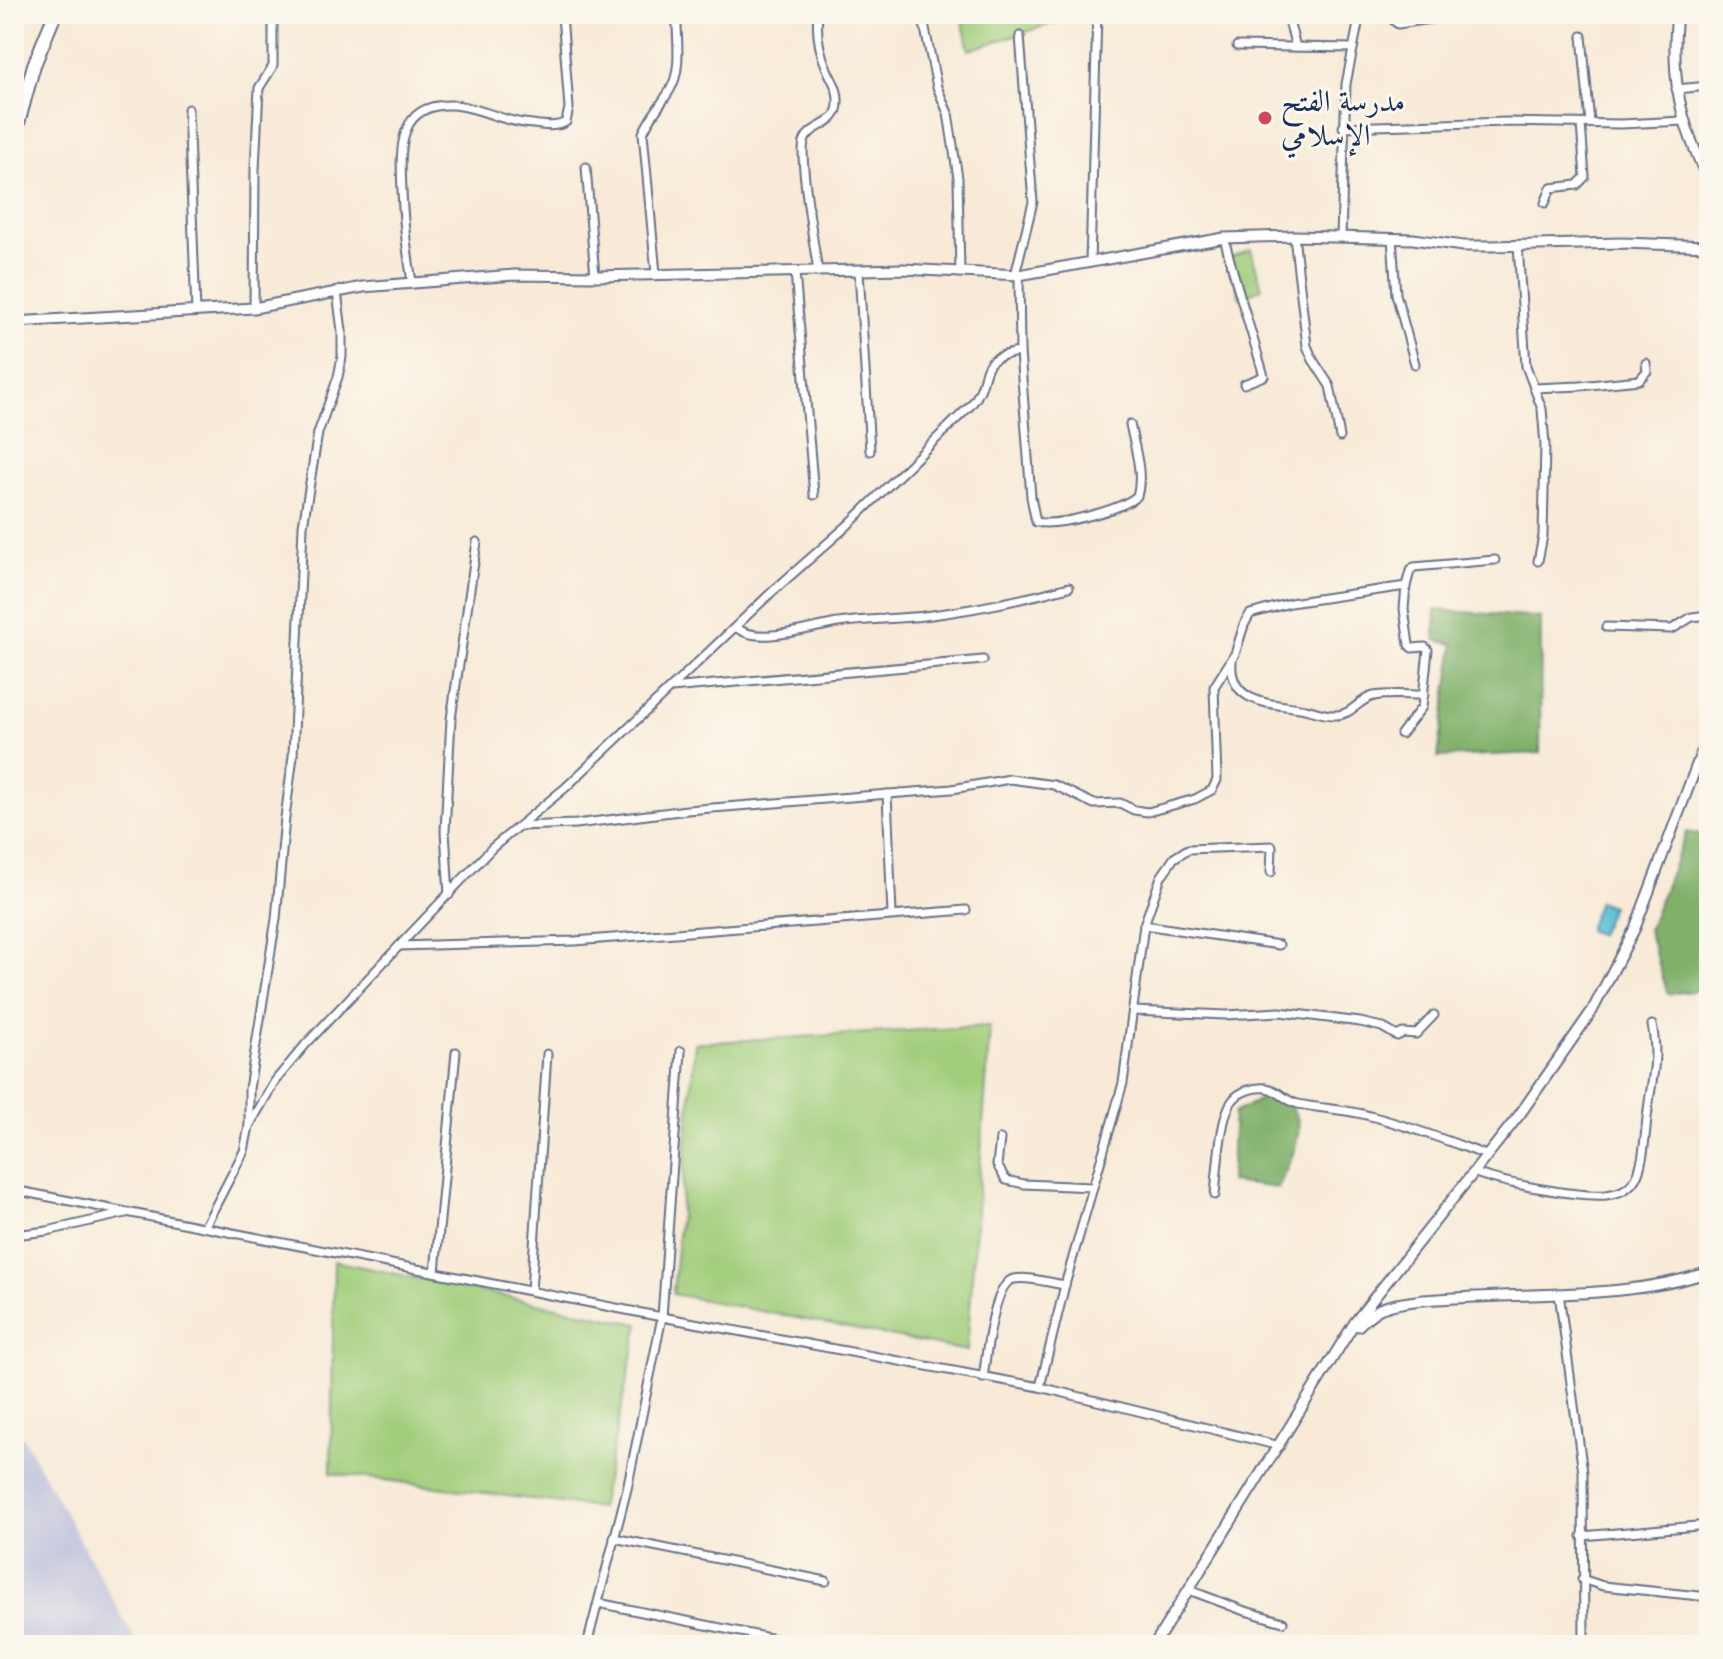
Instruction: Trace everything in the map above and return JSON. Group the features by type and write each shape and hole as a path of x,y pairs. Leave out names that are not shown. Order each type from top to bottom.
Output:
{"highway":[{"path":"14,138 18,108 55,14"}],"street":[{"path":"254,308 259,88 273,66 273,14"},
{"path":"412,282 403,223 400,148 404,131 417,114 432,107 452,105 514,122 559,126 566,122 569,108 562,14"},
{"path":"656,274 643,133 651,114 675,80 677,14"},
{"path":"818,14 820,49 838,91 838,109 831,122 810,132 803,149 818,272"},
{"path":"922,14 937,87 948,113 958,178 960,273"},
{"path":"1090,263 1097,14"},
{"path":"1287,14 1296,47"},
{"path":"1341,237 1346,84 1360,14"},
{"path":"1392,14 1398,24 1463,14"},
{"path":"1677,14 1676,89 1684,121 1709,181"},
{"path":"1020,36 1033,202 1017,275 1031,497 1036,522 1048,523 1104,512 1137,496 1139,468 1130,424"},
{"path":"1545,203 1551,188 1577,185 1585,177 1582,36"},
{"path":"1237,46 1353,48"},
{"path":"1676,89 1709,86"},
{"path":"188,109 196,312"},
{"path":"1343,127 1684,121"},
{"path":"586,167 595,276"},
{"path":"1294,236 1307,346 1330,386 1340,437"},
{"path":"1224,238 1264,376 1244,384"},
{"path":"14,322 254,308 412,282 514,275 903,269 1017,275 1224,238 1392,238 1463,246 1622,243 1709,246"},
{"path":"1392,238 1396,294 1415,364"},
{"path":"1695,245 1709,238"},
{"path":"1518,245 1526,366 1542,409 1546,477 1543,536 1538,561"},
{"path":"859,271 870,451"},
{"path":"795,272 814,495"},
{"path":"205,1226 244,1151 249,1126 249,1089 276,919 293,756 303,526 318,433 342,357 337,292"},
{"path":"249,1126 275,1081 306,1044 492,848 565,788 847,526 971,405 981,390 985,370 991,360 1020,352"},
{"path":"1534,388 1639,380 1647,371 1646,363"},
{"path":"449,895 445,831 451,719 477,542"},
{"path":"1401,734 1421,710 1428,650 1409,645 1404,609 1410,571 1414,567 1495,560"},
{"path":"517,826 576,824 687,810 952,789 1010,779 1045,783 1094,804 1120,803 1143,812 1195,799 1212,790 1217,780 1214,687 1232,659 1246,619 1254,612 1290,603 1406,586"},
{"path":"736,627 755,635 777,634 838,623 996,604 1069,587"},
{"path":"1606,627 1672,629 1692,617 1709,615"},
{"path":"1232,659 1237,683 1252,699 1269,705 1304,708 1333,716 1354,710 1373,696 1424,695"},
{"path":"671,688 983,660"},
{"path":"1154,1645 1350,1333 1576,1036 1623,956 1668,846 1709,733"},
{"path":"887,794 892,915"},
{"path":"1040,1387 1065,1285 1123,1083 1144,925 1161,877 1174,858 1188,849 1272,846 1271,872"},
{"path":"399,946 575,941 966,910"},
{"path":"1144,925 1279,945"},
{"path":"1134,1011 1226,1015 1280,1012 1369,1024 1397,1036 1416,1034 1434,1015"},
{"path":"1473,1172 1492,1179 1595,1194 1620,1192 1632,1184 1640,1164 1657,1064 1652,1025"},
{"path":"587,1645 627,1489 662,1317 681,1051"},
{"path":"435,1272 456,1052"},
{"path":"531,1291 547,1054"},
{"path":"1215,1195 1226,1115 1231,1101 1241,1093 1254,1089 1274,1090 1300,1104 1327,1106 1383,1119 1486,1155"},
{"path":"1000,1139 997,1165 1006,1180 1024,1184 1092,1187"},
{"path":"14,1190 662,1317 1040,1387 1280,1446"},
{"path":"14,1235 47,1231 130,1212"},
{"path":"1350,1333 1382,1308 1456,1298 1647,1288 1709,1272"},
{"path":"983,1378 995,1308 1005,1283 1013,1279 1065,1285"},
{"path":"1559,1293 1583,1473 1584,1645"},
{"path":"1582,1536 1709,1525"},
{"path":"614,1538 826,1581"},
{"path":"1582,1579 1603,1586 1709,1597"},
{"path":"1189,1590 1283,1622"},
{"path":"598,1603 804,1645"}],"shaded area":[{"path":"14,1435 23,1437 138,1645 14,1645"}],"green space":[{"path":"961,14 1069,14 1070,18 969,50"},
{"path":"1251,250 1262,288 1240,298 1229,258"},
{"path":"1436,610 1541,618 1540,753 1438,757 1454,644 1435,640"},
{"path":"1687,832 1709,836 1709,989 1668,994 1648,930"},
{"path":"990,1026 967,1351 673,1294 695,1043"},
{"path":"1272,1093 1292,1109 1299,1127 1295,1148 1278,1188 1230,1182 1234,1113"},
{"path":"334,1261 639,1324 600,1508 331,1473"}],"water":[{"path":"1598,901 1612,906 1599,935 1588,930"}],"place":[{"name":"مدرسة الفتح الإسلامي","path":"1265,118"}]}
